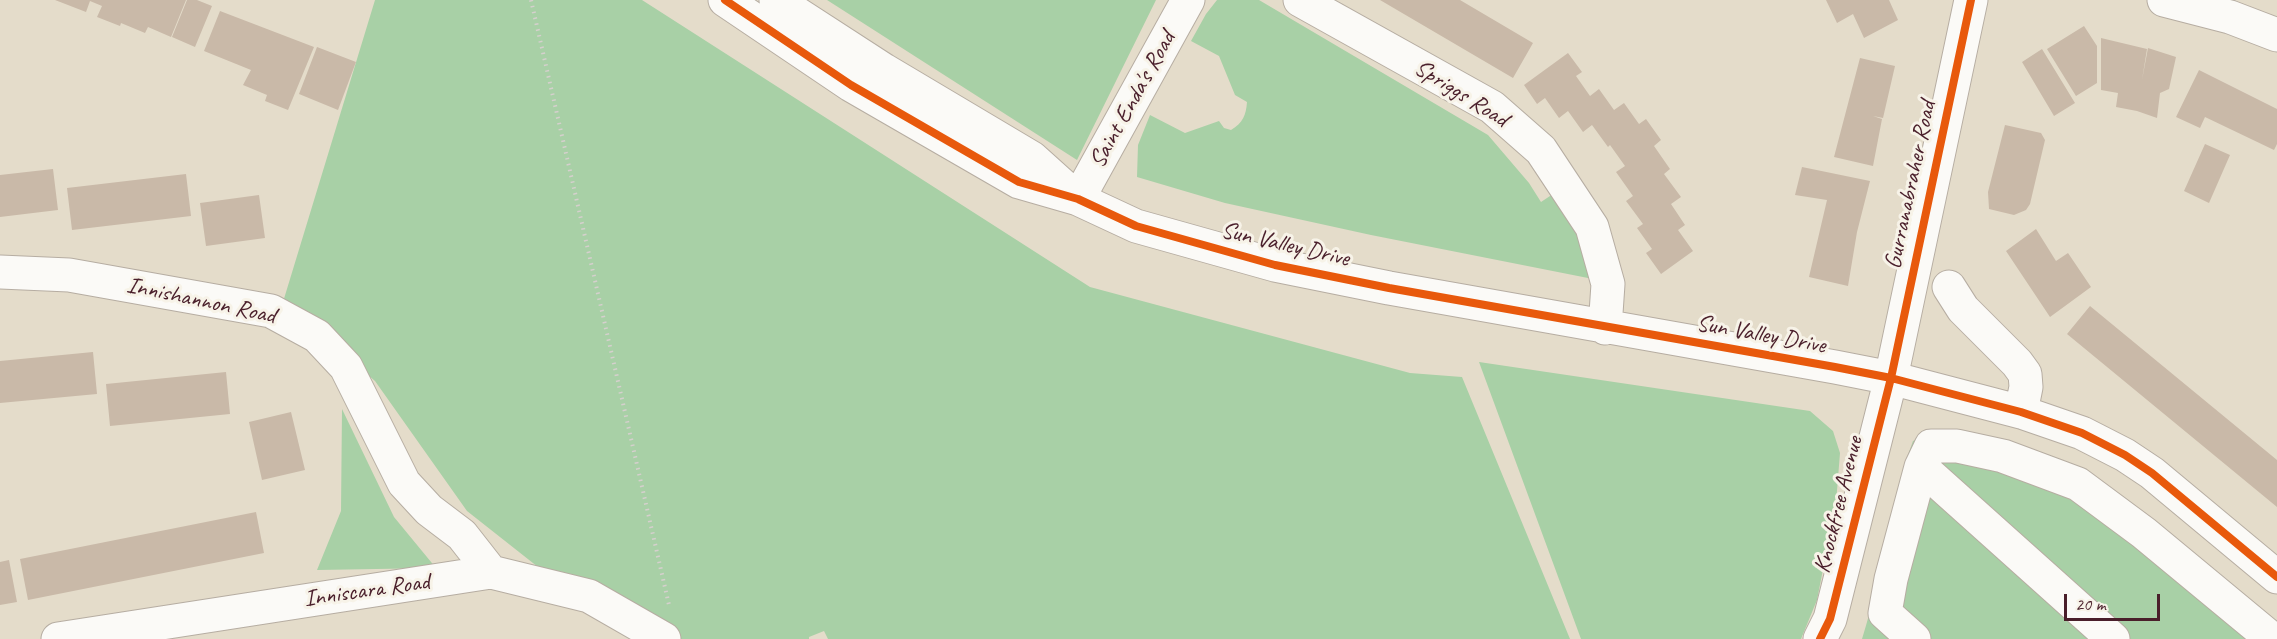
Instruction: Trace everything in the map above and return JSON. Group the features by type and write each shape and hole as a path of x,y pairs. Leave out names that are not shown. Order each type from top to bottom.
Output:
{"street":[{"name":"Sun Valley Drive","path":"724,0 766,7 884,70 1032,158 1078,199 1136,226 1275,265 1605,328 1891,378 2021,412 2082,433 2125,455 2152,473 2277,578"},
{"name":"Saint Enda's Road","path":"1078,199 1188,0"},
{"name":"Spriggs Road","path":"1300,0 1492,107 1541,150 1592,226 1608,284 1605,328"},
{"name":"Gurranabraher Road","path":"1891,378 1971,0"},
{"path":"2164,0 2276,31"},
{"name":"Innishannon Road","path":"0,272 69,274 271,310 317,336 346,367 404,483 429,510 462,535 491,572"},
{"path":"1949,287 1962,309 2018,363 2025,374 2026,387 2021,412"},
{"name":"Knockfree Avenue","path":"1820,639 1830,619 1891,378"},
{"path":"1885,613 1891,579 1921,467 1931,446 1957,446 2003,456 2078,484 2144,533 2272,639"},
{"path":"1921,467 2113,639"},
{"name":"Inniscara Road","path":"58,639 491,572 589,596 668,627"},
{"path":"1836,593 1885,613 1914,639"}],"path":[{"path":"531,0 668,627"}],"green space":[{"path":"375,0 642,0 1090,287 1410,373 1462,377 1570,639 828,639 824,631 809,639 674,639 538,567 467,511 375,381 283,302"},
{"path":"827,0 1156,0 1077,160"},
{"path":"1217,0 1259,0 1488,135 1529,183 1541,202 1553,194 1574,227 1588,258 1588,278 1225,203 1137,177 1138,145 1150,115 1185,133 1219,121 1224,128 1231,130 1243,118 1247,102 1235,95 1219,56 1191,41"},
{"path":"1479,362 1810,411 1833,431 1840,453 1836,503 1817,600 1801,639 1581,639"},
{"path":"342,409 394,517 436,568 317,570 341,511"},
{"path":"1934,432 2038,456 2277,639 1862,639 1898,489 1913,441"}],"building":[{"path":"55,0 186,0 171,37 148,27 145,33 121,23 120,26 97,17 102,6 90,1 86,12"},
{"path":"187,0 197,0 212,6 195,47 172,37"},
{"path":"1380,0 1460,0 1533,43 1513,78"},
{"path":"1826,0 1889,0 1898,20 1864,38 1853,14 1837,23"},
{"path":"220,11 314,47 288,110 265,101 267,95 243,85 251,70 204,51"},
{"path":"2084,26 2097,46 2097,83 2076,96 2047,49"},
{"path":"2101,38 2147,49 2142,80 2148,48 2176,57 2169,89 2160,93 2157,118 2116,107 2118,93 2101,90"},
{"path":"317,47 356,62 338,110 299,94"},
{"path":"2042,49 2075,103 2054,116 2022,62"},
{"path":"1568,53 1582,72 1576,76 1590,96 1599,89 1614,110 1624,103 1639,124 1646,119 1661,140 1654,146 1670,169 1664,174 1681,197 1671,204 1685,225 1678,230 1693,251 1661,274 1646,253 1652,249 1637,228 1643,224 1626,201 1633,196 1616,172 1625,166 1610,145 1608,147 1592,125 1583,132 1568,111 1559,118 1545,98 1537,104 1524,85"},
{"path":"1860,58 1895,66 1883,118 1873,116 1882,119 1873,166 1834,157"},
{"path":"2199,70 2277,109 2277,144 2274,150 2205,117 2200,128 2176,117"},
{"path":"2005,125 2041,133 2045,140 2030,204 2026,210 2014,215 1989,209 1988,192"},
{"path":"2205,144 2230,155 2209,203 2184,191"},
{"path":"1802,167 1870,181 1857,232 1848,286 1809,277 1827,200 1795,195"},
{"path":"53,169 58,210 0,217 0,175"},
{"path":"186,174 191,216 72,230 67,188"},
{"path":"259,195 265,238 206,246 200,203"},
{"path":"2036,229 2056,261 2068,253 2091,287 2050,317 2006,251"},
{"path":"2090,306 2277,460 2277,507 2067,334"},
{"path":"93,352 97,394 0,403 0,361"},
{"path":"226,372 230,414 110,426 106,384"},
{"path":"291,412 305,470 262,480 249,422"},
{"path":"256,512 264,553 28,600 20,559"},
{"path":"9,560 17,602 0,605 0,562"}],"cycle path":[{"path":"725,0 851,85 1019,182 1078,199 1136,226 1275,265 1389,288 1891,378 2021,412 2082,433 2125,455 2152,473 2277,577"},
{"path":"1820,639 1830,619 1891,378 1971,0"}]}
